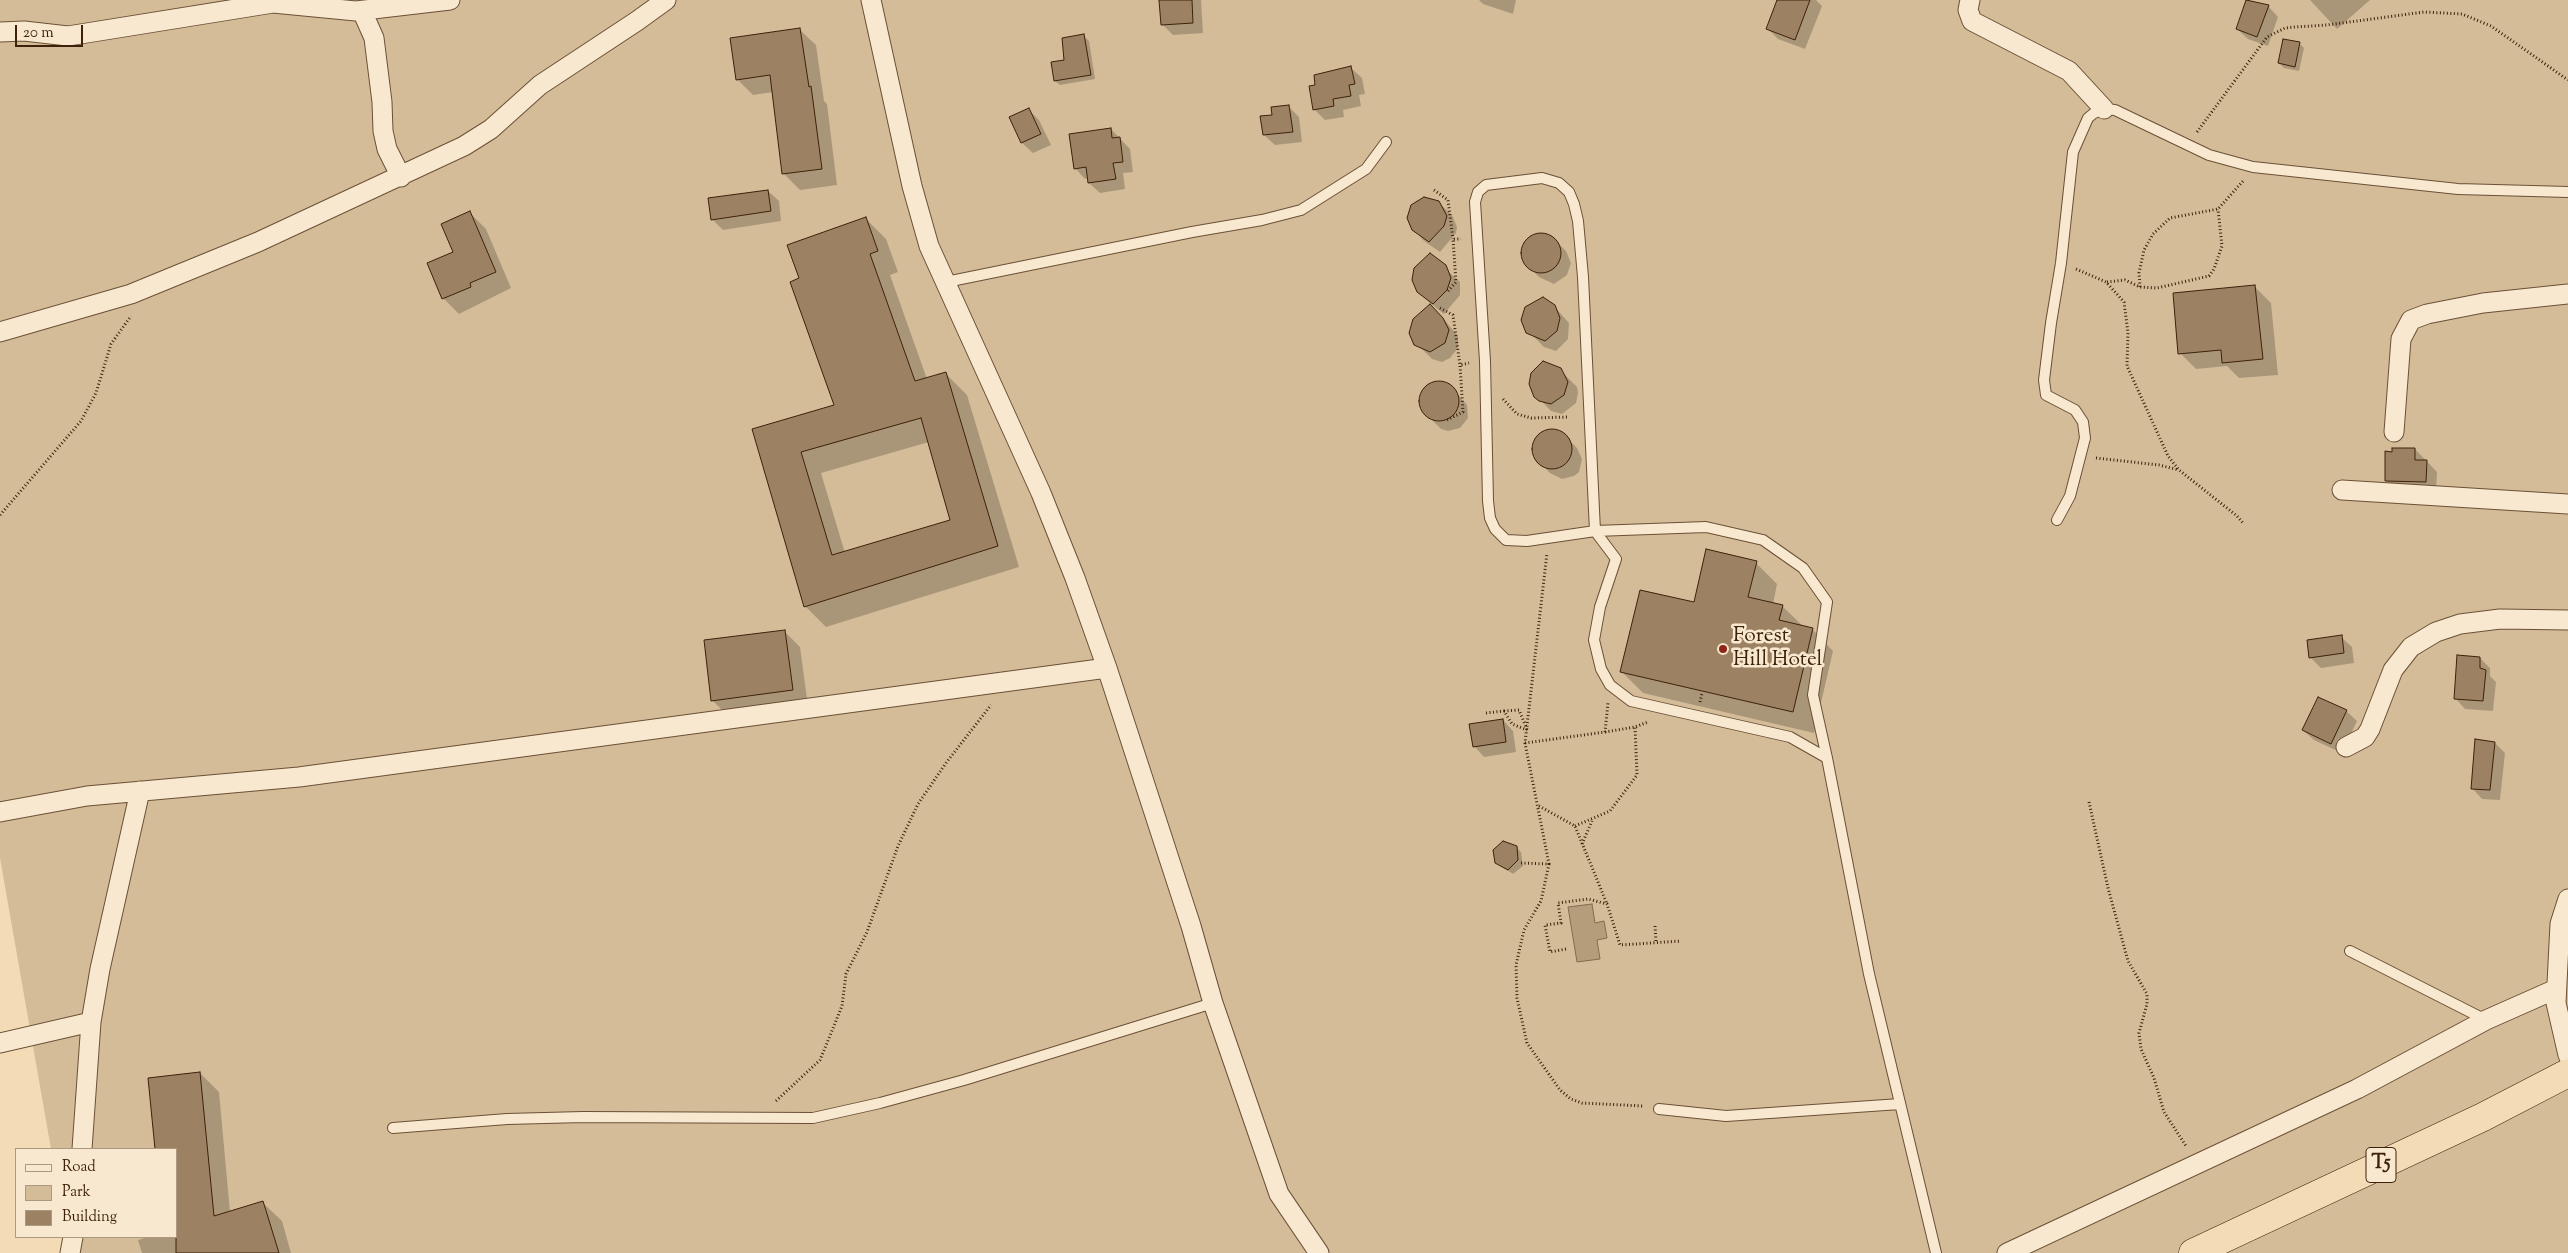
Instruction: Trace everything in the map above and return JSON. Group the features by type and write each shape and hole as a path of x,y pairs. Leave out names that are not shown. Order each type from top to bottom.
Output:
{"highway":[{"name":"T5","path":"2193,1253 2483,1117 2568,1073"}],"street":[{"path":"0,32 24,31 68,36 273,3 362,11 450,0"},
{"path":"0,332 131,294 266,238 401,177 479,138 540,85 637,22 666,0"},
{"path":"871,0 915,195 929,246 1041,493 1107,668 1191,926 1213,1003 1279,1194 1319,1253"},
{"path":"1970,0 1968,10 1972,21 2069,71 2104,109"},
{"path":"362,11 374,38 382,102 383,131 387,149 401,177"},
{"path":"2394,432 2401,339 2412,320 2427,314 2483,303 2568,294"},
{"path":"2342,490 2568,504"},
{"path":"2346,747 2364,737 2370,729 2393,670 2411,647 2436,632 2460,624 2500,619 2568,620"},
{"path":"0,812 87,796 299,777 1107,668"},
{"path":"82,1148 91,1022 100,969 140,791"},
{"path":"2568,900 2560,924 2556,989 2556,1004 2568,1055"},
{"path":"2007,1253 2357,1089 2486,1020 2556,989"},
{"path":"0,1044 91,1022"},
{"path":"70,1253 73,1238"}],"lane":[{"path":"2057,520 2070,496 2082,456 2085,438 2083,422 2075,410 2046,395 2044,380 2061,263 2073,152 2088,118 2104,109 2124,114 2209,155 2254,168 2458,189 2568,192"},
{"path":"946,282 1192,232 1262,220 1301,210 1366,169 1386,142"},
{"path":"1827,758 1790,737 1675,713 1631,701 1610,685 1601,669 1594,640 1600,607 1616,559 1595,531 1583,277 1578,221 1569,192 1559,183 1542,178 1486,185 1478,192 1475,202 1486,397 1490,518 1496,529 1506,540 1527,541 1595,531 1706,527 1763,540 1803,568 1827,602 1813,694 1827,758 1864,949 1936,1253"},
{"path":"2350,951 2486,1020"},
{"path":"392,1128 507,1119 813,1118 840,1114 964,1080 1213,1003"},
{"path":"1659,1109 1726,1116 1900,1104"}],"path":[{"path":"2187,144 2267,37 2285,28 2424,12 2462,14 2491,26 2568,80"},
{"path":"2140,287 2139,273 2144,250 2153,234 2170,218 2218,209 2254,168"},
{"path":"1434,190 1448,200 1456,282 1448,291"},
{"path":"2106,282 2124,280 2140,287 2156,288 2209,276 2214,270 2222,246 2218,209"},
{"path":"1453,239 1477,237"},
{"path":"2061,263 2106,282 2124,302 2128,334 2126,358 2130,375 2168,456 2179,470 2237,516 2243,523"},
{"path":"0,515 81,421 96,392 111,344 153,285"},
{"path":"1440,308 1453,315 1460,365 1463,412 1447,420"},
{"path":"1460,365 1484,361"},
{"path":"1486,397 1501,397 1517,414 1531,418 1570,417"},
{"path":"2082,456 2130,461 2179,470"},
{"path":"1549,537 1525,743 1549,864 1541,901 1524,930 1516,965 1517,998 1527,1043 1560,1090 1571,1099 1582,1103 1631,1104 1659,1109"},
{"path":"754,1117 805,1076 820,1060 842,1006 846,974 867,932 898,846 914,813 946,763 1010,681"},
{"path":"1605,732 1610,685"},
{"path":"1504,710 1512,724 1527,730"},
{"path":"1486,713 1519,710 1527,730"},
{"path":"1525,743 1635,727 1675,713"},
{"path":"1575,826 1610,811 1637,775 1635,727"},
{"path":"2089,802 2108,888 2128,961 2147,994 2148,1004 2140,1033 2144,1058 2154,1078 2164,1112 2198,1164"},
{"path":"1538,806 1575,826 1607,904 1620,944 1681,941"},
{"path":"1582,844 1592,820"},
{"path":"1521,863 1549,864"},
{"path":"1566,949 1550,952 1545,925 1561,923 1558,903 1588,898 1607,904"},
{"path":"1655,926 1656,942"}],"green space":[{"path":"0,0 2568,0 2568,1253 70,1253 67,1238 178,1238 178,1148 51,1148 0,858"}],"shaded area":[{"path":"1592,904 1595,923 1604,921 1607,938 1597,940 1600,959 1577,962 1568,907"}],"building":[{"path":"1159,0 1192,0 1193,23 1161,25"},
{"path":"1777,0 1810,0 1795,40 1766,29"},
{"path":"2246,0 2269,5 2257,37 2236,29"},
{"path":"800,28 809,87 811,86 822,169 782,174 770,75 736,80 730,38"},
{"path":"1084,34 1091,75 1054,81 1051,62 1064,60 1062,38"},
{"path":"2283,39 2300,42 2295,67 2278,63"},
{"path":"1351,66 1355,84 1349,85 1351,96 1333,99 1334,106 1313,110 1309,86 1315,85 1314,75"},
{"path":"1289,105 1293,132 1263,135 1260,116 1272,115 1271,107"},
{"path":"1029,108 1041,134 1021,143 1009,117"},
{"path":"1111,128 1112,138 1120,137 1123,162 1113,163 1116,179 1088,183 1086,167 1074,169 1069,134"},
{"path":"768,190 771,211 711,220 708,198"},
{"path":"1424,197 1439,201 1447,216 1444,226 1429,242 1412,230 1407,218 1411,205"},
{"path":"470,211 496,272 470,283 471,287 442,299 427,263 453,252 441,224"},
{"path":"866,217 878,251 870,254 915,381 946,372 998,546 804,607 752,429 834,405 790,282 799,278 787,245","holes":["921,418 950,520 832,555 801,452"]},
{"path":"1541,233 1555,239 1561,253 1555,267 1541,273 1527,267 1521,253 1527,239"},
{"path":"1430,253 1446,265 1451,278 1447,290 1433,304 1417,292 1412,280 1414,268"},
{"path":"2255,285 2263,359 2222,363 2221,350 2178,354 2173,293"},
{"path":"1543,297 1555,305 1560,318 1557,331 1545,341 1526,333 1521,320 1525,307"},
{"path":"1430,304 1443,318 1449,330 1445,343 1430,352 1414,345 1409,333 1413,319"},
{"path":"1543,361 1561,368 1568,382 1564,395 1551,404 1539,401 1534,397 1529,384 1531,373"},
{"path":"1439,381 1453,387 1459,401 1453,415 1439,421 1425,415 1419,401 1425,387"},
{"path":"1552,429 1566,435 1572,449 1566,463 1552,469 1538,463 1532,449 1538,435"},
{"path":"2392,448 2415,448 2415,460 2427,460 2426,482 2385,481 2385,451 2392,452"},
{"path":"1706,549 1757,561 1748,597 1783,605 1779,620 1813,628 1793,712 1620,672 1640,590 1694,602"},
{"path":"785,630 793,690 711,701 704,640"},
{"path":"2342,635 2344,653 2309,658 2307,640"},
{"path":"2457,655 2480,657 2480,668 2486,670 2483,701 2454,699"},
{"path":"2318,697 2347,710 2331,744 2302,730"},
{"path":"1503,719 1506,742 1473,747 1469,724"},
{"path":"2475,739 2495,742 2490,790 2471,789"},
{"path":"1503,841 1517,846 1518,860 1508,870 1495,863 1493,850"},
{"path":"200,1072 214,1216 263,1201 279,1253 176,1253 176,1238 178,1238 178,1148 155,1148 148,1078"}],"place":[{"name":"Forest Hill Hotel","path":"1723,649"}]}
